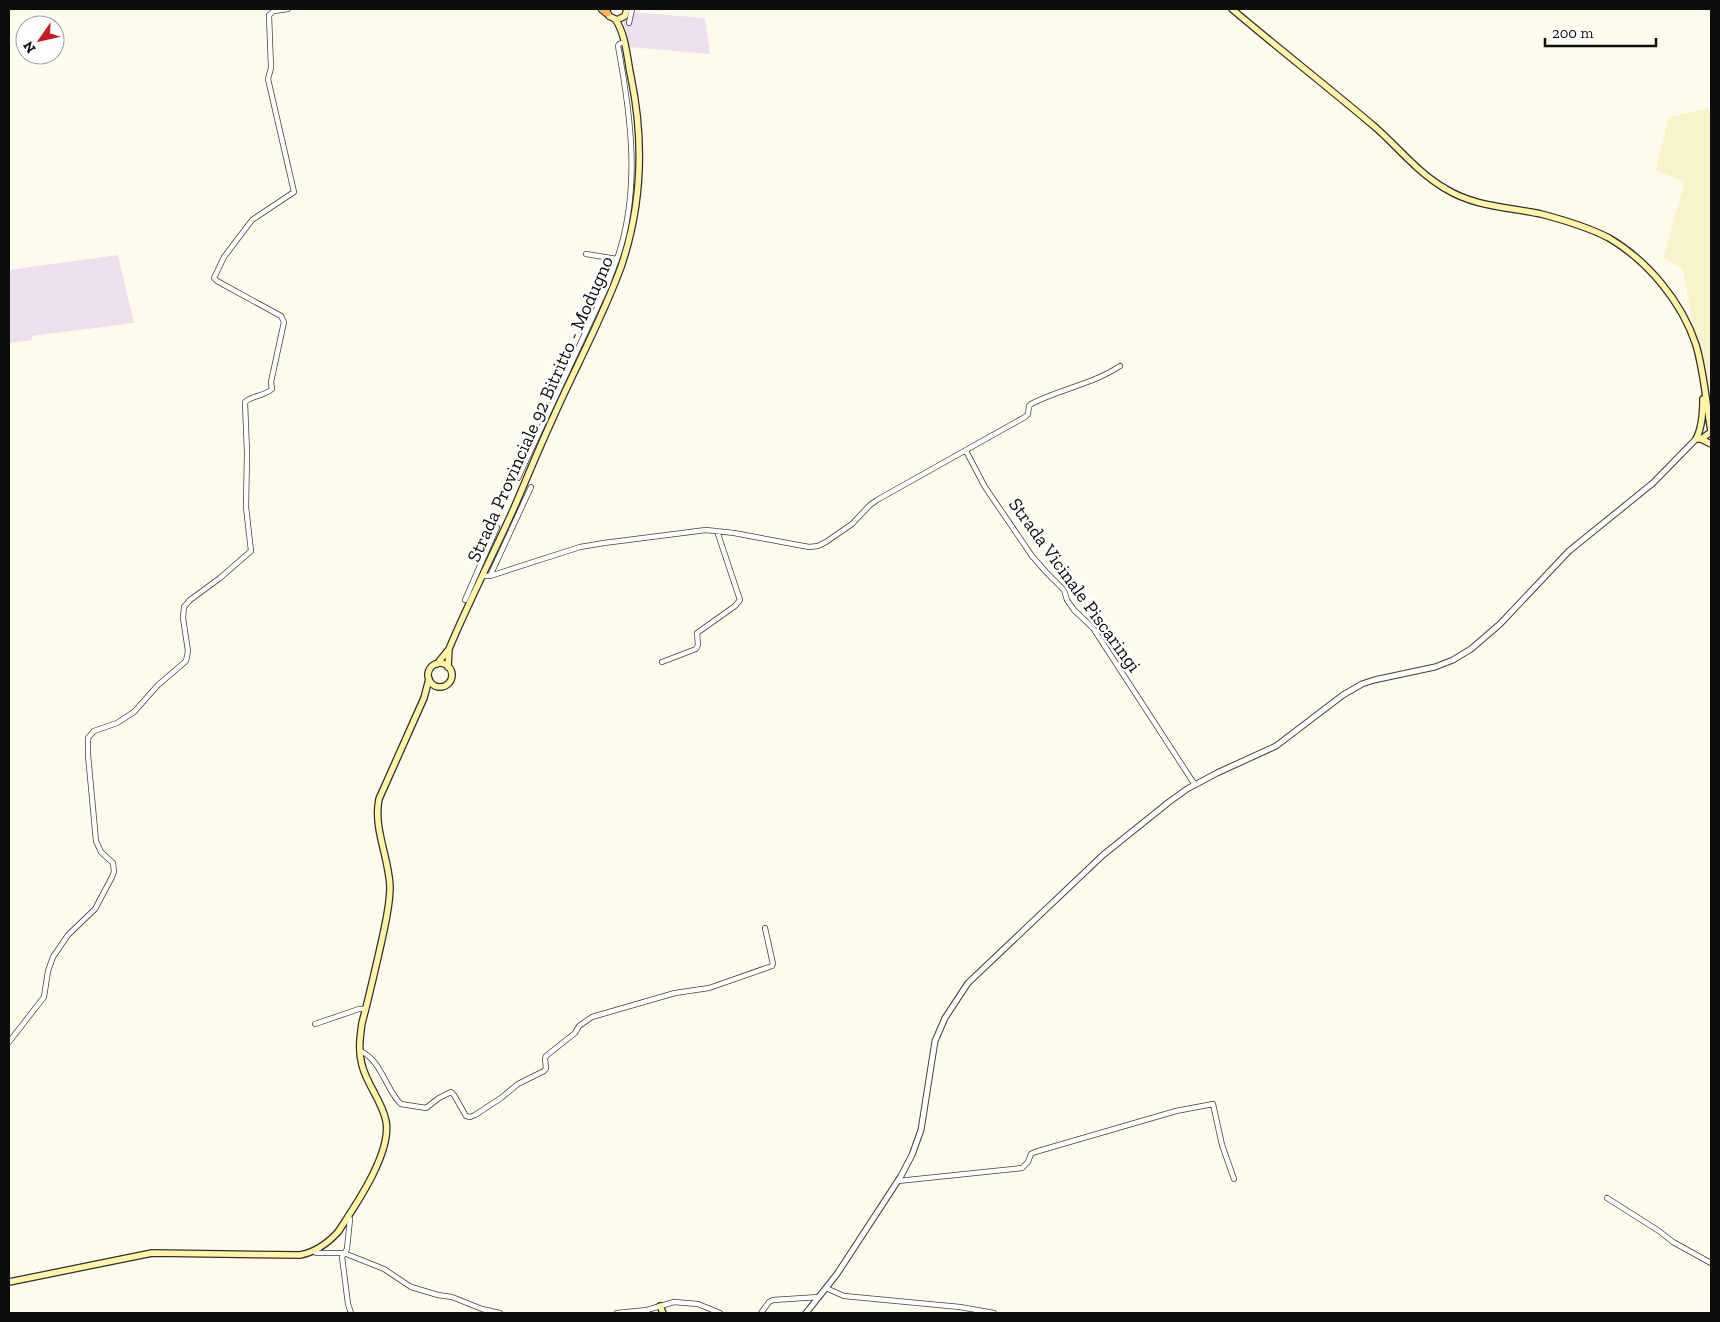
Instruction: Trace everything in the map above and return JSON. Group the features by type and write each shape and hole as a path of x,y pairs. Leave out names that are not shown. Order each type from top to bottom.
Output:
{"main road":[{"path":"620,27 627,9"},
{"path":"1232,9 1376,128 1419,170 1445,189 1478,203 1540,214 1580,226 1609,239 1642,263 1658,279 1672,298 1696,345 1711,431 1698,437"},
{"path":"605,10 620,27"},
{"path":"615,20 623,18"},
{"name":"Strada Provinciale 92 Bitritto - Modugno","path":"449,649 483,576 487,558 550,417 614,284 624,257 639,182 639,132 636,104 620,27"},
{"path":"1698,437 1704,389"},
{"path":"1698,437 1711,444"},
{"path":"9,1282 152,1253 300,1254 314,1251 331,1239 348,1216 370,1179 383,1152 387,1130 383,1112 362,1067 360,1051 361,1032 389,907 389,872 379,827 378,805 424,698 429,672 433,665 437,664 449,649"},
{"path":"429,679 435,686 442,687 449,683 452,676 448,667 449,649"},
{"path":"437,664 443,664 448,667"},
{"path":"424,698 435,686"},
{"path":"660,1306 663,1313"}],"street":[{"path":"9,1042 44,997 47,976 53,958 68,935 95,909 114,872 113,863 101,852 96,841 88,762 88,738 90,734 98,729 117,723 134,712 158,685 186,660 188,652 183,618 184,608 190,600 251,551 246,507 247,453 245,402 248,399 271,391 284,322 280,316 214,278 224,257 252,220 294,192 268,79 271,68 269,15 274,11 288,9"},
{"path":"629,23 632,9"},
{"path":"518,478 550,417 606,286 617,259 626,224 632,170 630,118 618,46 624,42"},
{"path":"586,254 617,259"},
{"path":"483,576 490,576 580,547 711,530 818,546 847,527 872,503 1024,417 1028,414 1028,406 1031,404 1048,396 1077,387 1120,366"},
{"path":"806,1313 826,1288 898,1181 912,1155 921,1130 935,1041 944,1020 968,983 1103,855 1169,802 1217,772 1276,746 1343,695 1362,684 1435,666 1453,660 1471,649 1500,624 1569,551 1653,483 1698,437"},
{"name":"Strada Vicinale Piscaringi","path":"966,451 985,486 1027,548 1046,572 1064,590 1067,600 1074,610 1093,628 1195,785"},
{"path":"490,576 531,487"},
{"path":"464,600 487,558 497,527"},
{"path":"662,662 696,649 698,646 697,633 735,606 740,600 717,531"},
{"path":"360,1051 365,1053 381,1071 395,1097 401,1104 426,1108 438,1098 451,1092 466,1116 475,1116 518,1084 544,1071 546,1068 544,1059 546,1056 574,1033 579,1026 592,1017 675,993 709,988 772,966 765,928"},
{"path":"315,1024 359,1009 366,1009"},
{"path":"898,1181 1022,1168 1028,1162 1031,1154 1035,1152 1176,1110 1213,1104 1222,1145 1234,1179"},
{"path":"1607,1198 1673,1242 1711,1263"},
{"path":"348,1216 350,1219 347,1249 342,1257 348,1304 351,1313"},
{"path":"314,1251 316,1254 344,1253 384,1269 411,1286 500,1313"},
{"path":"826,1288 850,1297 960,1307 994,1313"},
{"path":"761,1313 769,1302 773,1300 819,1297"},
{"path":"618,1313 647,1310 674,1302 698,1304 720,1313"}],"shaded area":[{"path":"630,12 705,18 710,54 629,47 624,22"},
{"path":"1711,108 1711,429 1683,269 1663,258 1685,182 1656,170 1669,117"},
{"path":"118,255 134,323 32,336 32,340 9,343 9,270"}]}
